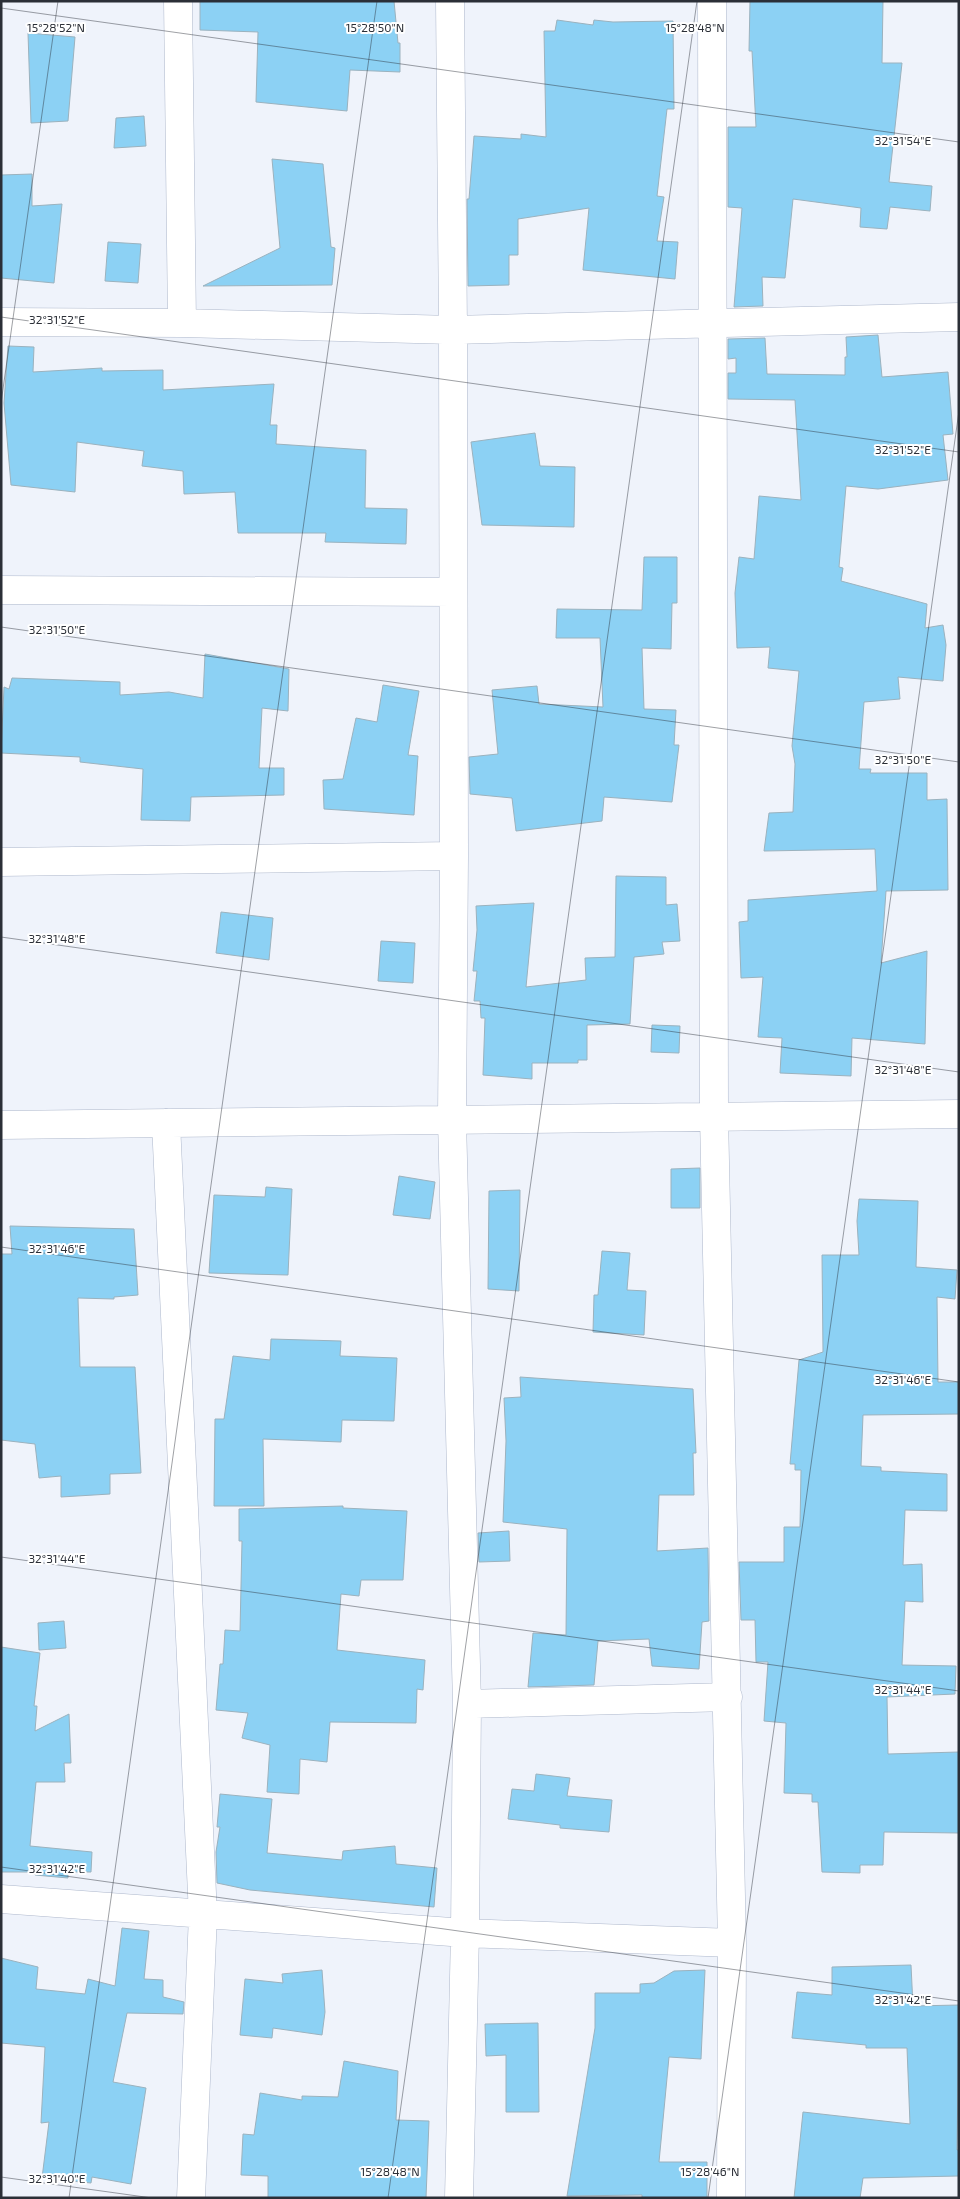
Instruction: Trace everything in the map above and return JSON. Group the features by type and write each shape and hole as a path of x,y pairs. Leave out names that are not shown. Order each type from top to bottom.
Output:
{"street":[{"path":"178,1 182,323"},
{"path":"450,1 454,856 452,1120 467,1704 465,1933 459,2198"},
{"path":"712,1 714,1116 732,1943 731,2198"},
{"path":"1,322 182,323 453,330 959,317"},
{"path":"1,590 453,592"},
{"path":"1,862 454,856"},
{"path":"1,1125 959,1114"},
{"path":"166,1123 204,1915 191,2198"},
{"path":"467,1704 728,1697"},
{"path":"1,1900 465,1933 732,1943"}],"building":[{"path":"200,1 394,1 398,43 400,43 400,72 350,70 347,111 256,102 258,32 200,30"},
{"path":"750,1 883,1 882,63 902,63 889,182 932,186 930,211 890,207 887,229 860,227 861,208 793,199 785,278 762,277 763,306 734,307 742,208 728,207 728,127 756,127 752,51 749,51"},
{"path":"557,20 593,25 594,20 613,22 673,21 674,109 667,109 657,196 664,197 657,241 678,242 675,279 583,270 589,208 518,219 518,255 509,255 509,285 468,286 467,199 469,199 474,136 521,139 521,134 546,137 544,31 555,31"},
{"path":"28,33 75,37 68,121 31,123"},
{"path":"144,116 146,146 114,148 116,118"},
{"path":"272,159 323,164 331,247 335,248 332,285 203,286 280,248"},
{"path":"32,174 32,206 62,204 54,283 1,278 1,175"},
{"path":"108,242 141,244 138,283 105,281"},
{"path":"878,335 882,377 948,372 953,434 943,435 948,480 878,489 846,486 839,567 843,568 841,581 927,604 925,628 943,625 946,645 943,681 898,677 900,699 864,702 859,769 871,769 870,773 927,773 927,800 947,799 948,890 886,891 881,963 927,951 925,1044 852,1038 851,1076 780,1073 782,1038 758,1037 763,977 741,978 739,922 748,921 748,900 877,891 875,849 764,851 769,813 793,812 795,764 792,746 799,671 768,668 770,647 737,648 735,593 739,557 754,559 759,496 801,500 795,400 728,399 728,373 736,373 736,358 728,359 728,339 765,338 767,374 845,375 845,357 847,357 846,337"},
{"path":"8,346 34,347 33,372 102,368 102,371 163,370 163,390 274,384 270,425 277,425 276,444 366,450 365,508 407,509 406,544 325,542 326,533 238,533 235,492 184,494 183,471 142,466 144,451 77,442 75,492 11,485 4,403"},
{"path":"535,433 540,466 575,467 574,527 482,525 471,442"},
{"path":"644,557 677,557 677,603 672,603 671,649 642,648 644,709 676,710 674,745 679,745 672,802 604,797 602,821 516,831 512,798 470,794 469,757 498,754 492,690 537,686 539,704 603,707 600,638 556,638 557,609 642,610"},
{"path":"205,654 289,669 288,711 262,708 259,768 284,768 284,795 191,797 190,821 141,820 143,769 80,762 80,757 1,753 4,687 9,689 12,678 120,682 120,695 169,692 203,698"},
{"path":"383,685 419,691 408,755 418,756 414,815 324,809 323,780 343,779 356,718 377,722"},
{"path":"616,876 666,877 666,905 677,904 680,941 662,942 664,954 634,957 630,1024 587,1025 587,1060 578,1060 578,1063 532,1063 532,1079 483,1075 485,1018 481,1018 480,1001 474,1001 477,971 473,971 477,930 476,906 534,903 526,987 586,980 585,958 615,957"},
{"path":"221,912 273,918 269,960 216,953"},
{"path":"381,941 415,943 413,983 378,981"},
{"path":"652,1025 680,1026 679,1053 651,1052"},
{"path":"700,1168 700,1208 671,1208 671,1169"},
{"path":"399,1176 435,1182 430,1219 393,1215"},
{"path":"266,1187 292,1189 288,1275 209,1273 214,1195 265,1197"},
{"path":"520,1190 519,1291 488,1289 489,1191"},
{"path":"859,1199 918,1201 916,1267 957,1270 955,1299 937,1297 938,1382 959,1382 959,1414 863,1415 861,1466 881,1467 881,1471 947,1474 947,1511 905,1510 903,1565 922,1564 923,1602 905,1601 902,1665 956,1666 955,1694 887,1697 888,1754 959,1752 959,1833 884,1832 883,1865 860,1865 860,1873 822,1872 818,1802 812,1802 812,1794 784,1793 786,1723 764,1721 768,1662 756,1662 755,1620 741,1620 739,1562 784,1562 784,1527 800,1527 801,1470 795,1470 795,1464 790,1464 799,1360 823,1352 822,1255 859,1255 857,1221"},
{"path":"10,1226 134,1229 138,1295 114,1297 114,1299 78,1298 80,1367 135,1367 141,1473 110,1474 110,1494 61,1497 61,1476 39,1478 35,1444 1,1440 1,1254 12,1254"},
{"path":"602,1251 630,1253 627,1290 646,1291 644,1335 593,1332 594,1295 598,1295"},
{"path":"271,1339 341,1341 340,1356 397,1358 394,1421 342,1420 341,1442 263,1439 264,1506 214,1506 215,1419 224,1419 233,1356 270,1360"},
{"path":"520,1377 693,1389 696,1453 693,1453 694,1495 659,1495 657,1551 708,1548 709,1621 702,1622 699,1669 652,1666 649,1639 598,1641 594,1685 528,1687 533,1633 566,1635 567,1529 503,1522 506,1441 504,1398 521,1397"},
{"path":"343,1506 343,1508 407,1511 403,1580 361,1580 359,1596 341,1594 337,1650 425,1660 423,1690 417,1689 416,1723 330,1722 327,1762 300,1759 299,1794 267,1792 270,1745 242,1738 248,1713 216,1710 220,1664 223,1664 225,1630 240,1631 242,1541 239,1541 239,1509"},
{"path":"509,1531 510,1561 479,1562 478,1533"},
{"path":"64,1621 66,1648 39,1650 38,1623"},
{"path":"1,1647 40,1653 34,1706 37,1706 35,1731 69,1714 71,1763 64,1763 65,1782 36,1782 30,1846 92,1852 91,1872 68,1872 68,1878 35,1875 36,1872 1,1872"},
{"path":"536,1774 570,1778 567,1796 612,1800 609,1832 560,1828 560,1825 508,1819 512,1789 534,1791"},
{"path":"220,1794 272,1799 267,1853 342,1860 343,1851 395,1846 396,1864 437,1868 434,1907 250,1890 217,1883 216,1852 220,1827 217,1827"},
{"path":"122,1928 149,1931 144,1979 163,1980 163,1997 184,2002 183,2014 127,2013 113,2082 146,2088 131,2184 92,2177 91,2183 42,2178 49,2122 41,2123 45,2047 1,2043 1,1958 38,1967 36,1989 85,1994 88,1979 115,1986"},
{"path":"911,1965 913,2006 959,2005 957,2150 959,2150 959,2176 863,2178 860,2198 794,2198 803,2112 910,2124 907,2048 866,2048 866,2045 792,2038 797,1992 832,1995 832,1967"},
{"path":"322,1970 325,2012 322,2035 273,2028 272,2038 240,2035 245,1979 283,1983 282,1974"},
{"path":"705,1970 701,2059 669,2057 659,2162 707,2162 707,2198 642,2198 642,2195 567,2196 595,2028 595,1993 640,1993 640,1984 654,1983 674,1971"},
{"path":"538,2023 539,2112 506,2112 506,2055 486,2056 485,2024"},
{"path":"344,2061 398,2071 396,2120 429,2121 426,2198 268,2198 268,2176 241,2175 243,2134 254,2135 260,2093 302,2100 302,2096 338,2097"}]}
